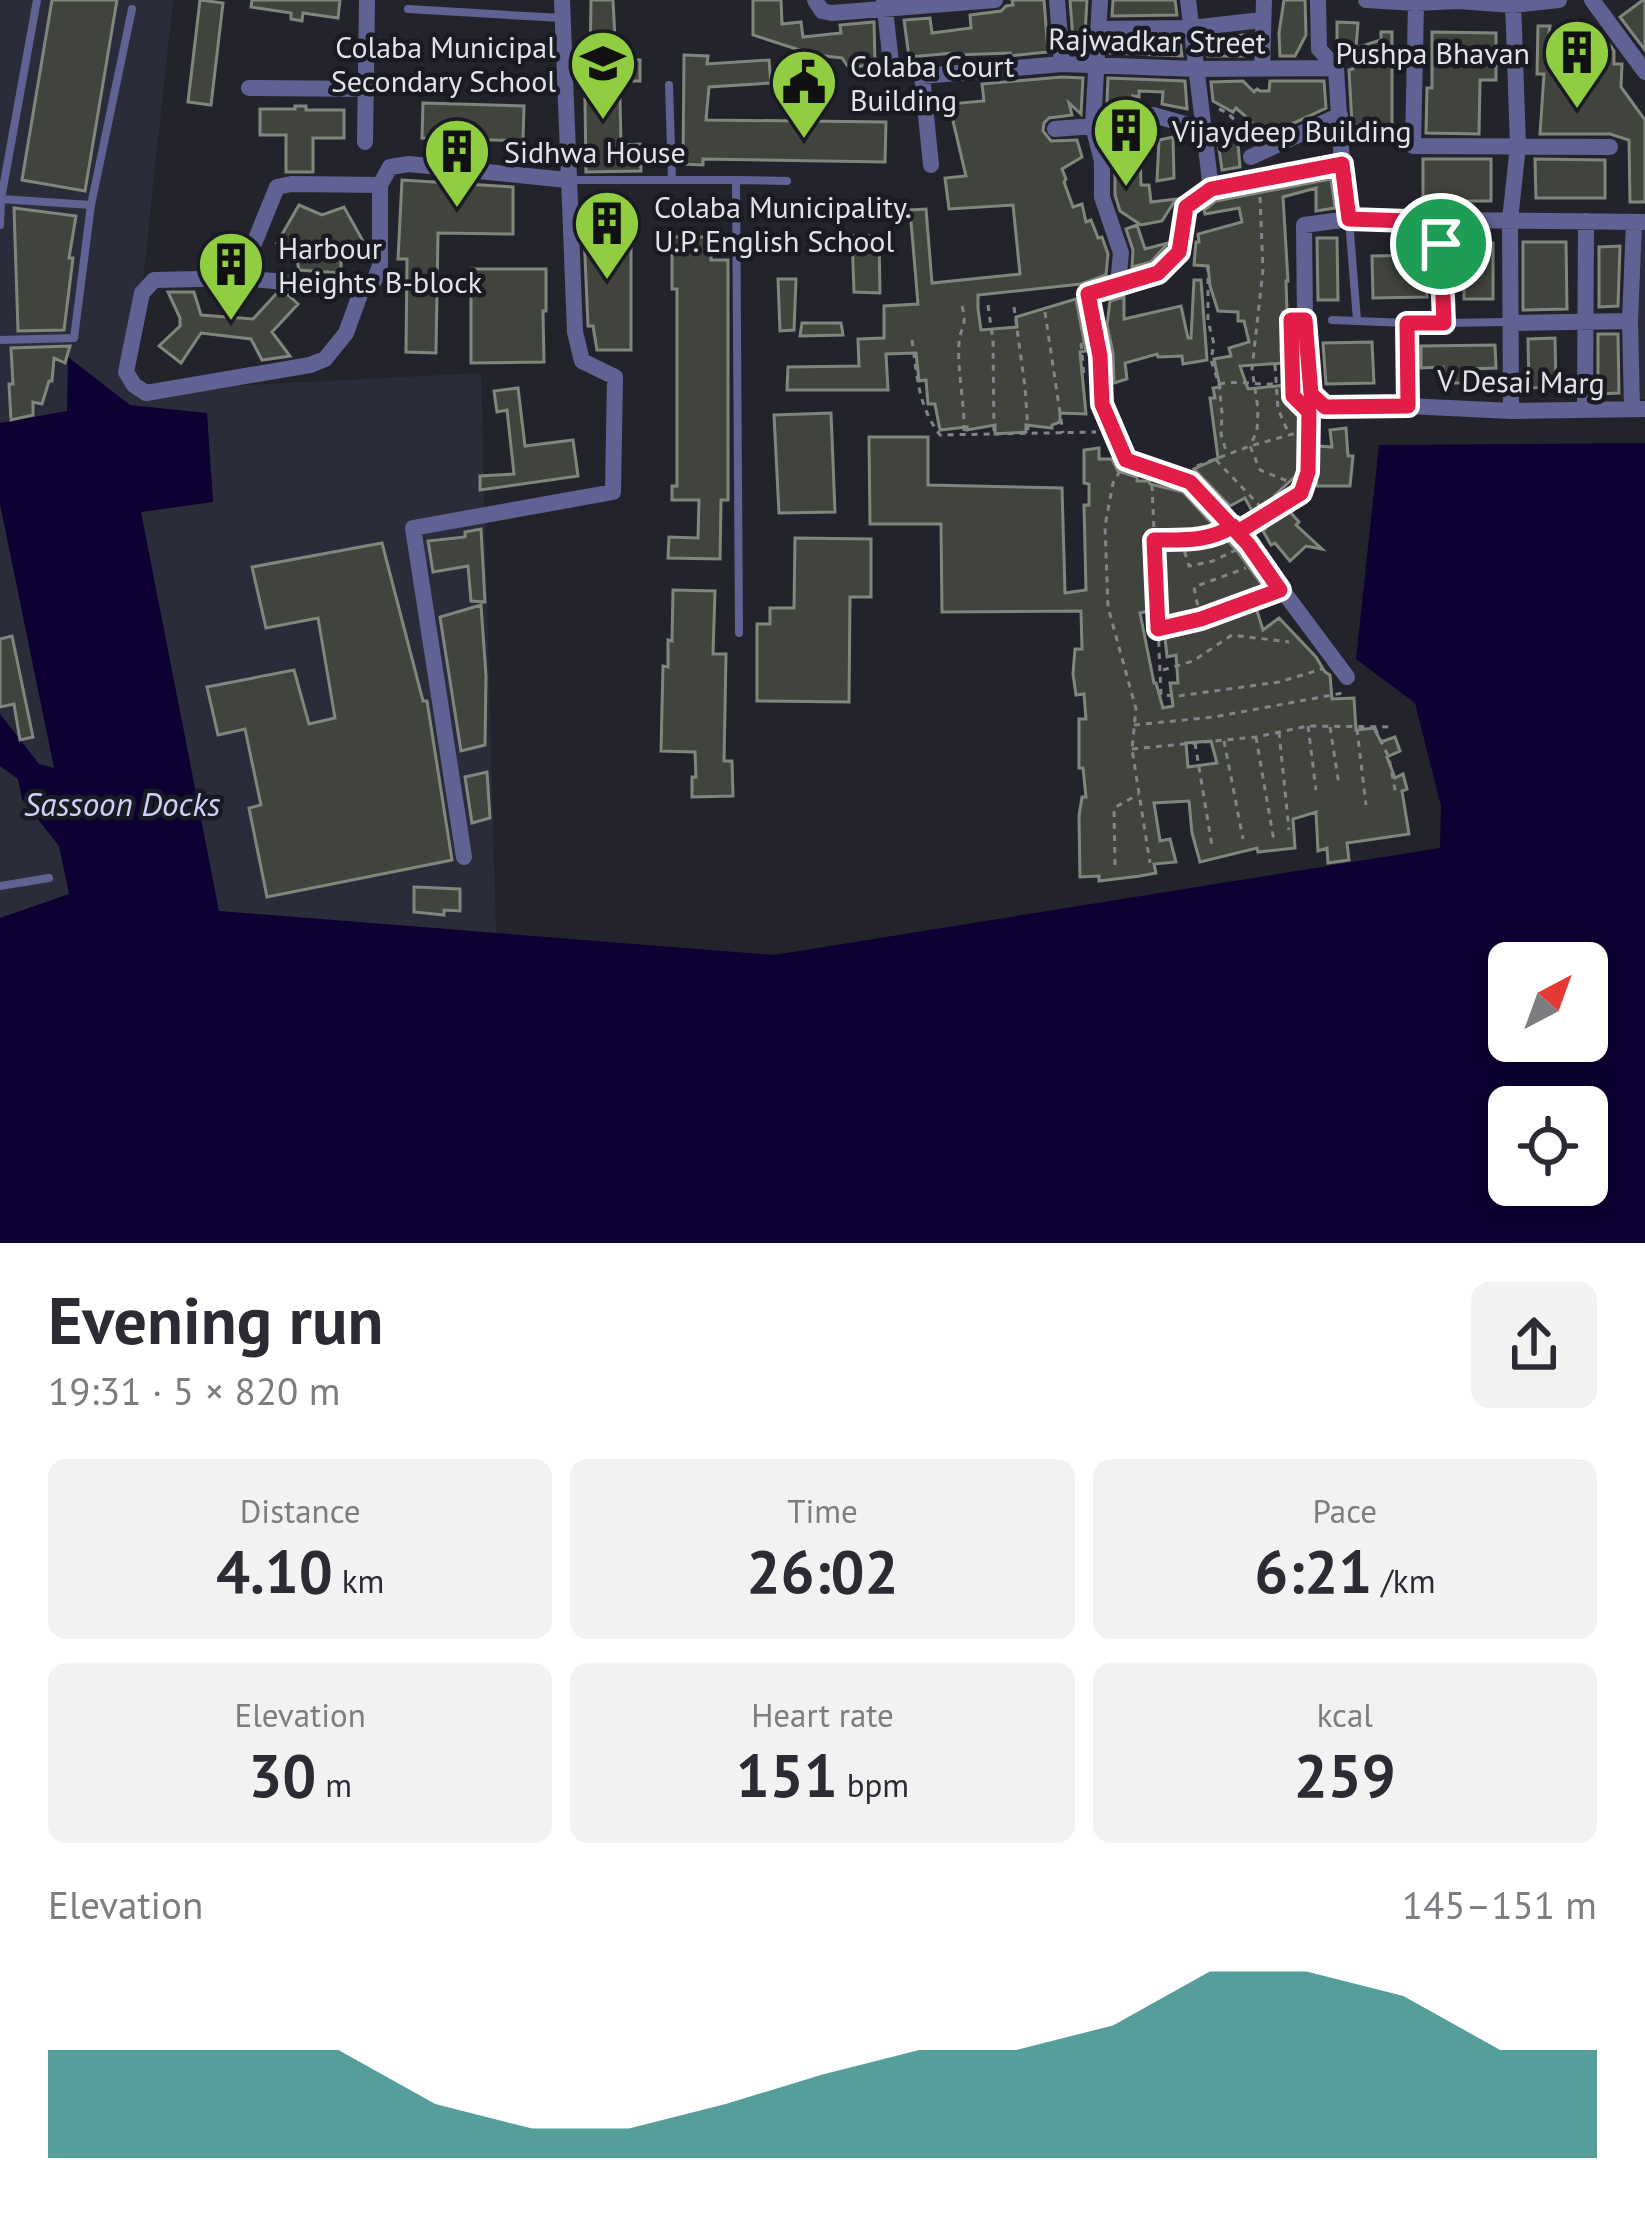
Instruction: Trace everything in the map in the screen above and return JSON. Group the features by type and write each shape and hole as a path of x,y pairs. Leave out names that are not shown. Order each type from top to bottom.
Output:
{"street":[{"path":"365,142 367,0"},
{"path":"815,0 822,11 832,13 885,5 995,0"},
{"path":"1057,0 1062,64"},
{"path":"1100,0 1093,126 1102,160 1102,197 1121,253 1118,284"},
{"path":"1188,0 1211,189"},
{"path":"1262,69 1264,0"},
{"path":"1318,0 1319,50 1336,68 1349,219"},
{"path":"1366,0 1559,0"},
{"path":"1592,0 1645,72"},
{"path":"1403,2 1413,146 1610,147"},
{"path":"1511,411 1510,220 1517,146 1517,2"},
{"path":"885,5 891,63"},
{"path":"464,857 412,528 613,492 615,376 582,361 574,332 562,9"},
{"path":"1098,29 1191,28 1262,20"},
{"name":"Rajwadkar Street","path":"932,165 922,76 1096,63 1196,69 1336,68"},
{"path":"249,88 366,89"},
{"path":"1055,129 1093,126 1108,140 1131,143 1154,115 1203,129"},
{"path":"1251,157 1340,115"},
{"path":"362,290 240,278 154,280 142,293 126,372 146,394 325,359 346,333 362,290 380,266 380,185 391,167 409,164 567,179"},
{"path":"1342,164 1211,189 1186,207 1179,252 1158,273 1088,294 1100,356 1102,404 1126,460 1190,482 1240,534 1349,684"},
{"path":"240,278 278,187 380,185"},
{"path":"1317,409 1298,320 1304,225 1349,219 1640,222 1630,321 1639,409"},
{"path":"1585,410 1586,221"},
{"path":"1512,323 1630,321"},
{"name":"V Desai Marg","path":"1317,409 1639,409"}],"lane":[{"path":"0,225 37,0"},
{"path":"408,9 562,9"},
{"path":"0,340 74,338 91,205 132,10"},
{"path":"669,86 672,180"},
{"path":"567,179 787,181"},
{"path":"736,180 739,633"},
{"path":"1,199 91,205"},
{"path":"1349,219 1357,320"},
{"path":"1439,222 1444,323"},
{"path":"1332,320 1512,323"},
{"path":"1407,323 1408,406"},
{"path":"0,886 49,878"}],"path":[{"path":"1200,102 1226,112 1241,127 1251,157"},
{"path":"1259,182 1264,270 1252,369 1257,431 1250,446 1260,470 1290,482 1301,493"},
{"path":"1208,266 1211,360 1219,384 1220,434 1227,454"},
{"path":"988,305 994,435"},
{"path":"962,306 967,323 958,340 964,435"},
{"path":"1014,307 1028,434"},
{"path":"1046,311 1063,433"},
{"path":"912,340 919,396 940,435 1114,432"},
{"path":"1292,358 1293,396"},
{"path":"1275,364 1278,409 1289,435"},
{"path":"1219,384 1235,380 1276,384"},
{"path":"1181,540 1189,566 1213,561 1240,534 1301,493 1308,472 1309,429 1317,409"},
{"path":"1175,476 1214,458 1309,429"},
{"path":"1214,458 1270,512"},
{"path":"1126,460 1113,483 1105,526 1108,607 1136,709 1132,749 1150,863"},
{"path":"1152,469 1161,695 1178,697 1279,682 1324,669"},
{"path":"1154,540 1240,534"},
{"path":"1201,619 1194,586 1259,562"},
{"path":"1158,629 1280,590"},
{"path":"1160,671 1193,661 1232,635 1289,642"},
{"path":"1134,725 1214,717 1349,684"},
{"path":"1132,749 1256,737 1308,726 1393,727"},
{"path":"1308,726 1316,790"},
{"path":"1329,726 1340,785"},
{"path":"1356,727 1366,805"},
{"path":"1375,727 1389,758 1396,795"},
{"path":"1279,732 1289,830"},
{"path":"1256,737 1274,841"},
{"path":"1223,741 1243,839"},
{"path":"1195,743 1212,846"},
{"path":"1115,866 1114,808 1139,794"}],"shaded area":[{"path":"0,0 173,0 131,391 481,373 496,933 69,895 0,918"},
{"path":"1638,227 1645,227 1645,399 1636,399"}],"water":[{"name":"Sassoon Docks","path":"68,357 130,405 207,413 213,502 141,512 219,911 774,955 1440,848 1441,806 1415,703 1356,659 1379,445 1645,443 1645,1243 0,1243 0,918 69,894 59,846 22,799 18,779 0,766 0,714 39,764 54,768 0,504 0,423 67,411"}],"building":[{"path":"52,0 117,0 85,191 22,180"},
{"path":"200,0 223,3 211,105 188,102"},
{"path":"252,0 340,0 338,18 303,13 302,21 291,19 291,13 251,7"},
{"path":"591,0 613,0 616,59 640,60 640,81 610,81 611,68 590,68"},
{"path":"753,0 781,0 782,24 801,22 803,37 841,33 840,25 874,22 875,64 849,68 842,58 815,55 753,35"},
{"path":"1012,0 1044,0 1048,52 909,57 904,20 930,18 932,33 971,28 970,15 1001,11 1013,5"},
{"path":"1070,0 1087,0 1084,52 1074,52"},
{"path":"1113,0 1175,0 1177,15 1112,16"},
{"path":"1284,0 1305,0 1306,35 1295,56 1280,56"},
{"path":"1645,0 1645,50 1620,17"},
{"path":"1337,22 1358,23 1356,48 1381,40 1381,32 1392,32 1392,125 1352,125 1349,70 1353,69 1353,49 1337,49"},
{"path":"1538,26 1550,26 1549,32 1601,33 1614,51 1614,64 1622,64 1621,87 1645,120 1645,202 1630,202 1629,140 1610,134 1540,134 1544,74 1537,74"},
{"path":"1432,32 1496,33 1496,80 1480,80 1479,134 1426,133"},
{"path":"1244,35 1250,56 1208,56 1206,45 1218,44 1217,38"},
{"path":"1180,41 1182,56 1110,53 1110,42"},
{"path":"684,55 708,56 707,64 769,60 771,83 709,87 706,120 886,122 885,162 703,159 703,165 683,164"},
{"path":"1083,78 1081,114 1069,103 1072,115 1049,118 1043,131 1051,141 1077,140 1082,157 1062,169 1064,182 1073,207 1082,204 1086,222 1091,220 1098,238 1102,237 1108,254 1106,275 1081,284 978,295 978,309 981,330 1017,327 1016,317 1076,299 1086,351 1080,352 1086,414 1060,413 1060,422 1052,428 1026,425 1026,432 995,434 995,425 940,430 935,404 928,404 926,380 919,381 916,353 886,354 888,390 787,390 788,367 859,366 858,339 884,338 884,306 918,304 910,210 926,209 932,283 1020,274 1013,205 949,209 945,178 966,176 949,104 984,101 982,84"},
{"path":"1108,78 1185,81 1187,109 1162,104 1163,92 1139,91 1139,97 1133,96 1139,112 1121,129 1115,117 1120,112 1113,113 1107,102"},
{"path":"1243,81 1254,92 1269,91 1270,81 1324,81 1326,108 1262,138 1236,108 1233,112 1213,101 1211,82"},
{"name":"Colaba Municipal Secondary School","path":"585,99 620,99 621,145 640,144 641,171 586,172"},
{"path":"423,103 524,106 523,141 422,138"},
{"path":"260,109 344,110 344,138 313,138 313,172 286,172 286,135 260,135"},
{"path":"1216,127 1238,144 1240,167 1222,170"},
{"path":"1173,137 1174,178 1157,181 1159,140"},
{"path":"1140,151 1141,185 1149,185 1151,202 1176,199 1162,221 1141,225 1120,211 1115,195 1115,159"},
{"path":"1423,159 1491,159 1491,201 1423,201"},
{"path":"1535,159 1605,160 1605,198 1536,198"},
{"path":"1331,179 1335,208 1316,211 1316,188 1283,197 1288,281 1287,312 1283,312 1289,349 1281,350 1283,363 1240,366 1248,389 1290,388 1292,410 1307,412 1306,445 1332,447 1330,430 1346,428 1348,456 1353,456 1350,486 1317,486 1316,469 1300,472 1275,495 1299,522 1296,525 1322,549 1306,546 1290,561 1275,543 1271,545 1245,498 1230,506 1194,469 1218,458 1210,398 1215,398 1213,388 1220,387 1214,359 1231,356 1229,348 1249,342 1238,312 1218,311 1208,266 1194,265 1196,242 1198,234 1242,222 1239,208 1205,214 1216,201"},
{"name":"Sidhwa House","path":"402,180 513,187 513,234 438,233 436,353 406,352 407,259 398,259"},
{"path":"299,205 322,215 344,207 363,241 341,258 341,273 299,270 295,250 277,243"},
{"path":"14,208 76,216 64,330 18,331"},
{"path":"1137,225 1145,249 1168,243 1151,262 1132,267 1133,250 1126,229"},
{"name":"Colaba Municipality. U.P. English School","path":"584,233 631,233 631,350 597,350 593,326 588,326"},
{"path":"852,236 879,236 880,293 854,292"},
{"path":"672,237 711,237 711,260 728,260 728,500 721,500 720,559 668,558 669,537 698,538 699,500 672,500 672,486 677,486 677,289 672,289"},
{"path":"1317,238 1337,238 1338,300 1318,300"},
{"path":"1523,242 1566,242 1567,309 1523,310"},
{"path":"1464,243 1493,243 1493,299 1464,299"},
{"path":"1620,246 1618,306 1599,307 1599,247"},
{"path":"1426,255 1427,297 1373,298 1372,256"},
{"path":"471,269 546,269 544,362 471,363"},
{"path":"778,279 796,279 794,330 780,331"},
{"path":"1194,280 1201,280 1207,360 1183,364 1182,356 1157,354 1125,363 1127,379 1114,383 1107,325 1110,301 1124,297 1124,319 1181,306 1191,338"},
{"name":"Harbour Heights B-block","path":"168,292 194,292 201,315 253,319 276,294 288,295 298,304 272,332 290,356 262,360 251,339 201,333 181,363 159,346 180,326"},
{"path":"802,323 841,323 843,335 800,336"},
{"path":"1598,334 1618,334 1619,393 1598,394"},
{"path":"1555,338 1556,387 1529,388 1528,339"},
{"path":"1372,342 1374,383 1326,384 1323,343"},
{"path":"1495,345 1496,368 1468,369 1468,383 1443,383 1443,367 1421,368 1421,346"},
{"path":"70,346 65,363 54,358 52,381 42,404 33,402 33,415 11,420 11,348"},
{"path":"518,388 525,446 573,440 578,476 480,490 480,476 514,474 507,410 497,412 494,391"},
{"path":"831,413 835,512 779,513 774,415"},
{"path":"869,437 928,437 928,485 1062,488 1065,593 1086,590 1084,505 1089,505 1089,484 1084,483 1084,450 1099,448 1099,459 1112,459 1118,471 1137,481 1183,492 1268,593 1253,598 1263,630 1279,618 1330,675 1332,699 1354,698 1356,730 1374,728 1381,742 1395,737 1400,751 1387,757 1395,778 1403,774 1409,834 1347,843 1349,860 1328,863 1327,848 1318,851 1316,812 1293,819 1295,848 1258,852 1257,848 1200,862 1189,801 1154,803 1160,841 1170,839 1176,862 1154,864 1156,873 1140,876 1099,881 1099,876 1080,877 1079,816 1082,797 1086,797 1083,768 1079,768 1079,719 1086,719 1084,694 1076,695 1073,674 1075,649 1082,649 1081,611 942,612 941,524 870,524","holes":["1162,608 1167,657 1176,655 1178,683 1170,683 1173,706 1163,708 1140,613","1211,741 1217,763 1188,767 1186,743"]},
{"path":"481,529 485,602 471,601 468,566 433,572 428,541 465,537 465,532"},
{"path":"795,538 871,539 871,597 850,597 849,702 757,701 757,624 770,624 770,608 794,608"},
{"path":"382,543 423,701 427,701 452,860 267,897 249,808 261,805 245,729 218,735 207,687 294,670 309,724 335,718 318,618 266,628 252,567"},
{"path":"673,590 715,591 713,654 726,654 724,761 732,761 733,796 692,797 695,752 661,751 663,666 668,667 668,640 672,641"},
{"path":"481,605 485,745 461,751 440,617"},
{"path":"12,636 33,737 20,740 14,704 0,707 0,639"},
{"path":"487,772 490,818 472,823 465,777"},
{"path":"414,887 460,889 460,911 444,910 444,915 414,912"}],"place":[{"name":"Pushpa Bhavan","path":"1577,111"},
{"name":"Colaba Municipal Secondary School","path":"603,122"},
{"name":"Colaba Court Building","path":"804,141"},
{"name":"Vijaydeep Building","path":"1126,189"},
{"name":"Sidhwa House","path":"457,210"},
{"name":"Colaba Municipality. U.P. English School","path":"607,282"},
{"name":"Harbour Heights B-block","path":"231,323"}],"route":[{"path":"1441,244 1439,222 1349,219 1342,164 1211,189 1186,207 1179,252 1158,273 1088,294 1100,356 1102,404 1126,460 1190,482 1233,526 1280,590 1158,629 1154,540 1198,539 1220,535 1233,526 1238,532 1301,493 1308,472 1309,412 1293,396 1291,320 1305,320 1311,394 1325,407 1408,406 1407,323 1444,323 1441,244"}]}
